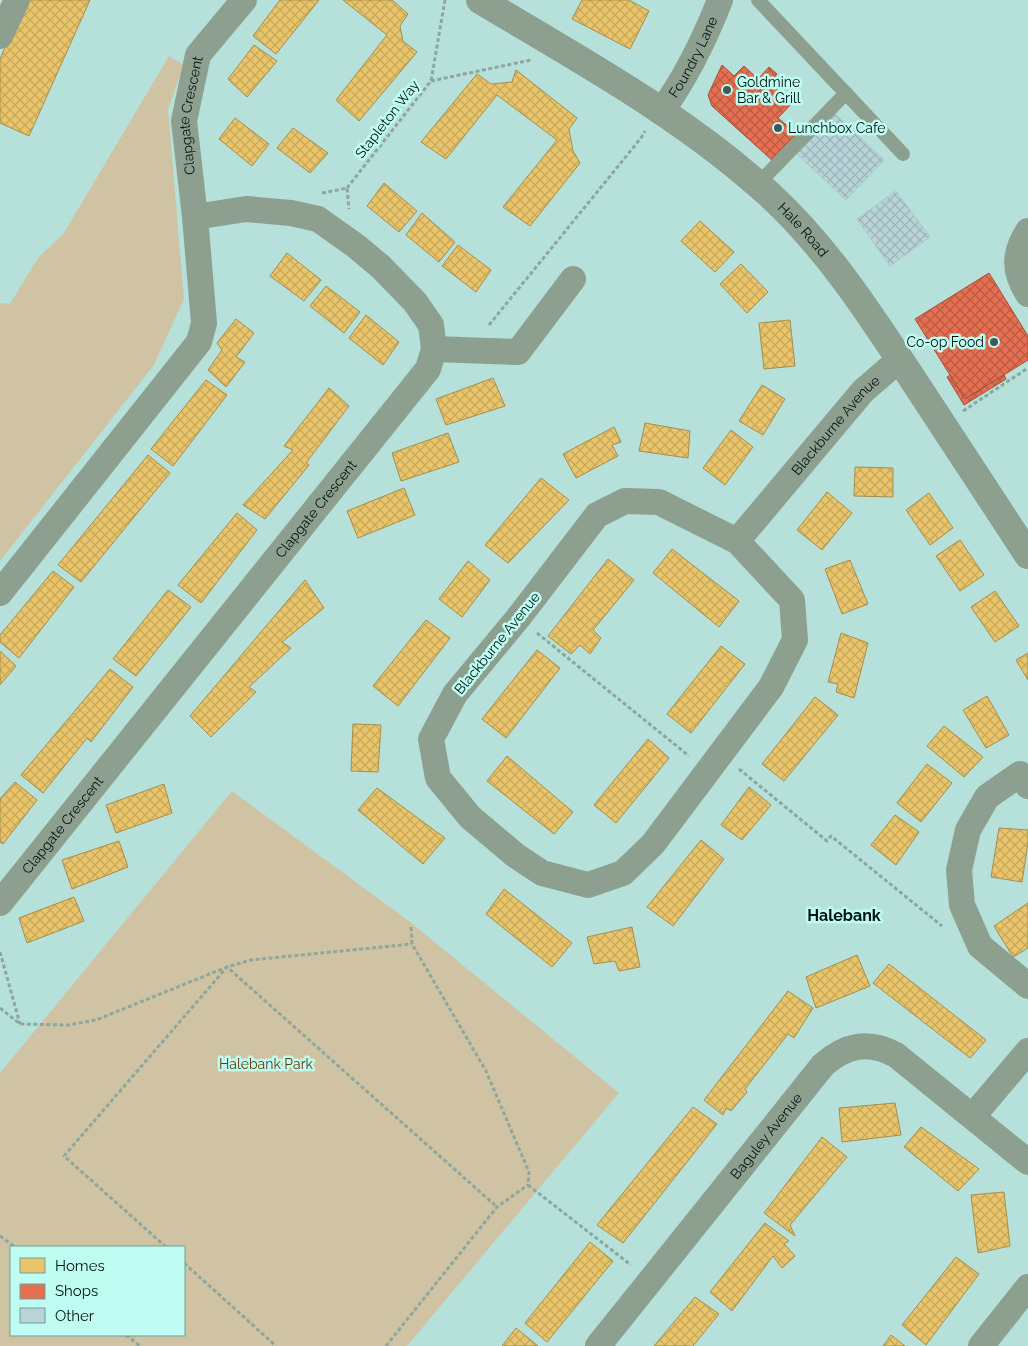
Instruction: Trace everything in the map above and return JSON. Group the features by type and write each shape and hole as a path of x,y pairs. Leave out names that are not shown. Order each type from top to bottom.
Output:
{"street":[{"path":"0,36 17,0"},
{"name":"Clapgate Crescent","path":"0,593 199,342 204,323 196,217 184,122 198,55 244,0"},
{"name":"Hale Road","path":"480,0 568,52 702,139 758,184 797,222 828,256 848,283 1028,555"},
{"name":"Foundry Lane","path":"659,110 681,84 698,52 720,0"},
{"name":"Clapgate Crescent","path":"0,903 428,369 434,349 431,325 416,302 381,267 356,246 318,219 291,213 246,209 196,217"},
{"path":"1028,232 1021,244 1016,265 1017,274 1028,294"},
{"path":"434,349 518,352 573,279"},
{"name":"Blackburne Avenue","path":"737,541 862,391 900,359"},
{"name":"Blackburne Avenue","path":"625,501 659,502 737,541 792,600 796,640 771,687 653,844 623,873 588,884 542,873 515,855 470,817 438,778 431,739 455,694 518,618 597,515 625,501"},
{"path":"1028,786 1020,774 987,797 968,830 959,870 962,904 980,946 1028,986"},
{"name":"Baguley Avenue","path":"598,1346 823,1065 845,1050 871,1046 884,1049 896,1055 1028,1162"},
{"path":"973,1116 1028,1051"},
{"path":"981,1346 1028,1287"}],"lane":[{"path":"758,0 903,154"},
{"path":"758,184 846,93"}],"path":[{"name":"Stapleton Way","path":"347,188 431,81 445,0"},
{"path":"431,81 568,52"},
{"path":"468,351 641,138 659,110"},
{"path":"958,414 1028,368"},
{"path":"518,618 714,763 827,841 831,836 957,938 980,946"},
{"path":"411,927 412,944 486,1071 529,1172 528,1185"},
{"path":"0,1008 20,1024 68,1025 96,1020 251,960 412,944"},
{"path":"0,952 20,1024"},
{"path":"227,968 497,1207"},
{"path":"165,1246 64,1156 227,968"},
{"path":"386,1346 497,1207 528,1185"},
{"path":"528,1185 651,1281"},
{"path":"0,1236 14,1246"},
{"path":"185,1264 276,1346"},
{"path":"127,1336 140,1346"}],"green space":[{"path":"169,56 184,65 168,109 184,299 154,365 0,561 0,303 10,304 38,258 64,233"},
{"name":"Halebank Park","path":"232,791 410,922 619,1093 407,1346 0,1346 0,1073"}],"building: Homes":[{"path":"26,0 90,0 29,136 0,123 0,59"},
{"path":"280,0 319,0 276,54 253,36"},
{"path":"343,0 392,0 408,14 400,26 403,41 417,52 359,121 336,100 387,35"},
{"path":"582,0 629,0 649,11 630,49 572,19"},
{"path":"254,45 277,61 247,97 228,79"},
{"path":"516,70 577,118 569,129 573,151 580,163 530,226 503,207 557,140 497,95 446,159 421,142 477,74 491,84 512,82"},
{"path":"235,118 269,144 252,166 219,139"},
{"path":"293,128 328,153 310,173 277,148"},
{"path":"384,183 417,211 399,232 367,206"},
{"path":"422,213 455,242 439,262 406,235"},
{"path":"700,221 734,252 715,272 681,241"},
{"path":"458,245 491,270 476,292 442,266"},
{"path":"287,253 321,280 304,301 270,276"},
{"path":"741,264 768,292 747,313 720,284"},
{"path":"326,286 360,312 344,333 310,306"},
{"path":"366,315 399,342 383,365 349,338"},
{"path":"236,319 254,333 236,357 245,362 226,387 208,370 222,350 217,343"},
{"path":"790,320 795,366 764,369 759,323"},
{"path":"493,378 505,406 446,425 436,399"},
{"path":"206,380 227,395 173,466 151,449"},
{"path":"762,385 785,399 763,435 739,421"},
{"path":"329,388 349,406 306,463 309,465 265,519 243,505 293,450 284,446"},
{"path":"645,423 690,431 688,458 639,451"},
{"path":"614,427 621,442 612,445 618,456 576,478 563,454"},
{"path":"731,430 753,447 725,485 703,468"},
{"path":"448,433 459,462 401,481 392,453"},
{"path":"148,455 170,473 81,582 58,565"},
{"path":"855,467 893,468 893,497 854,496"},
{"path":"541,478 569,500 508,563 485,545"},
{"path":"404,488 415,515 358,538 347,511"},
{"path":"827,492 852,513 822,550 797,530"},
{"path":"929,493 953,528 930,545 906,510"},
{"path":"237,513 257,530 201,603 178,585"},
{"path":"960,540 984,575 960,591 936,556"},
{"path":"672,549 739,601 719,627 653,573"},
{"path":"608,559 634,580 593,630 601,638 590,654 580,645 571,654 548,636"},
{"path":"850,560 868,604 842,614 825,569"},
{"path":"468,561 490,580 462,617 439,599"},
{"path":"53,571 74,587 19,658 0,642 0,635"},
{"path":"305,580 324,608 282,642 291,648 249,687 256,692 211,737 190,716"},
{"path":"168,590 191,607 136,676 113,659"},
{"path":"995,591 1019,626 995,642 971,607"},
{"path":"426,620 450,638 398,706 373,686"},
{"path":"841,633 868,643 854,698 836,692 838,684 828,682"},
{"path":"721,646 745,664 691,733 667,714"},
{"path":"537,650 560,668 506,738 482,719"},
{"path":"0,651 16,666 0,685"},
{"path":"1028,653 1028,680 1016,660"},
{"path":"110,669 133,687 91,742 87,738 43,793 21,775"},
{"path":"987,696 1009,735 986,748 963,710"},
{"path":"815,697 838,715 784,781 762,764"},
{"path":"353,724 381,725 378,772 351,771"},
{"path":"944,726 983,757 964,777 927,746"},
{"path":"648,739 669,758 616,823 594,805"},
{"path":"507,756 573,812 554,834 487,781"},
{"path":"927,764 952,783 921,822 897,803"},
{"path":"15,782 37,800 3,844 0,842 0,799"},
{"path":"164,784 172,813 116,833 106,805"},
{"path":"749,787 771,805 742,840 721,825"},
{"path":"377,788 445,838 423,864 358,810"},
{"path":"895,815 919,832 896,865 871,845"},
{"path":"999,828 1028,830 1022,882 991,877"},
{"path":"701,840 724,859 673,926 647,907"},
{"path":"119,841 128,867 72,889 62,860"},
{"path":"504,889 572,943 552,967 486,914"},
{"path":"74,897 84,921 27,943 19,918"},
{"path":"1028,903 1028,948 1013,957 994,926"},
{"path":"632,927 640,967 619,971 615,961 594,964 587,937"},
{"path":"857,955 870,986 816,1008 806,977"},
{"path":"889,964 986,1040 970,1058 873,983"},
{"path":"788,991 813,1008 794,1038 788,1034 745,1089 747,1092 731,1111 726,1108 723,1115 704,1100"},
{"path":"895,1103 901,1135 842,1142 839,1108"},
{"path":"693,1107 717,1124 623,1243 597,1225"},
{"path":"921,1127 979,1169 958,1191 904,1147"},
{"path":"822,1137 847,1157 790,1225 795,1236 764,1213"},
{"path":"1004,1192 1010,1246 978,1253 971,1195"},
{"path":"765,1223 789,1241 784,1244 795,1256 782,1268 773,1256 732,1311 710,1292"},
{"path":"590,1242 613,1261 547,1342 525,1323"},
{"path":"956,1257 979,1274 926,1345 902,1325"},
{"path":"695,1297 719,1314 693,1346 654,1346"},
{"path":"516,1328 538,1346 502,1346"},
{"path":"891,1335 905,1346 883,1346"}],"building: Shops":[{"path":"722,65 734,76 744,66 758,79 769,67 777,74 770,83 784,96 786,94 794,101 778,118 798,135 774,162 712,106 708,95"},
{"path":"989,273 1028,336 1028,360 965,399 915,319"},
{"path":"950,375 965,399 1004,375 1006,379 964,405 947,377"}],"building: Other":[{"path":"833,112 884,160 846,200 795,152"},
{"path":"896,191 930,237 890,266 857,219"}],"place":[{"name":"Goldmine Bar & Grill","path":"727,90"},
{"name":"Lunchbox Cafe","path":"778,128"},
{"name":"Co-op Food","path":"994,342"}],"district":[{"name":"Halebank","path":"844,915"}]}
